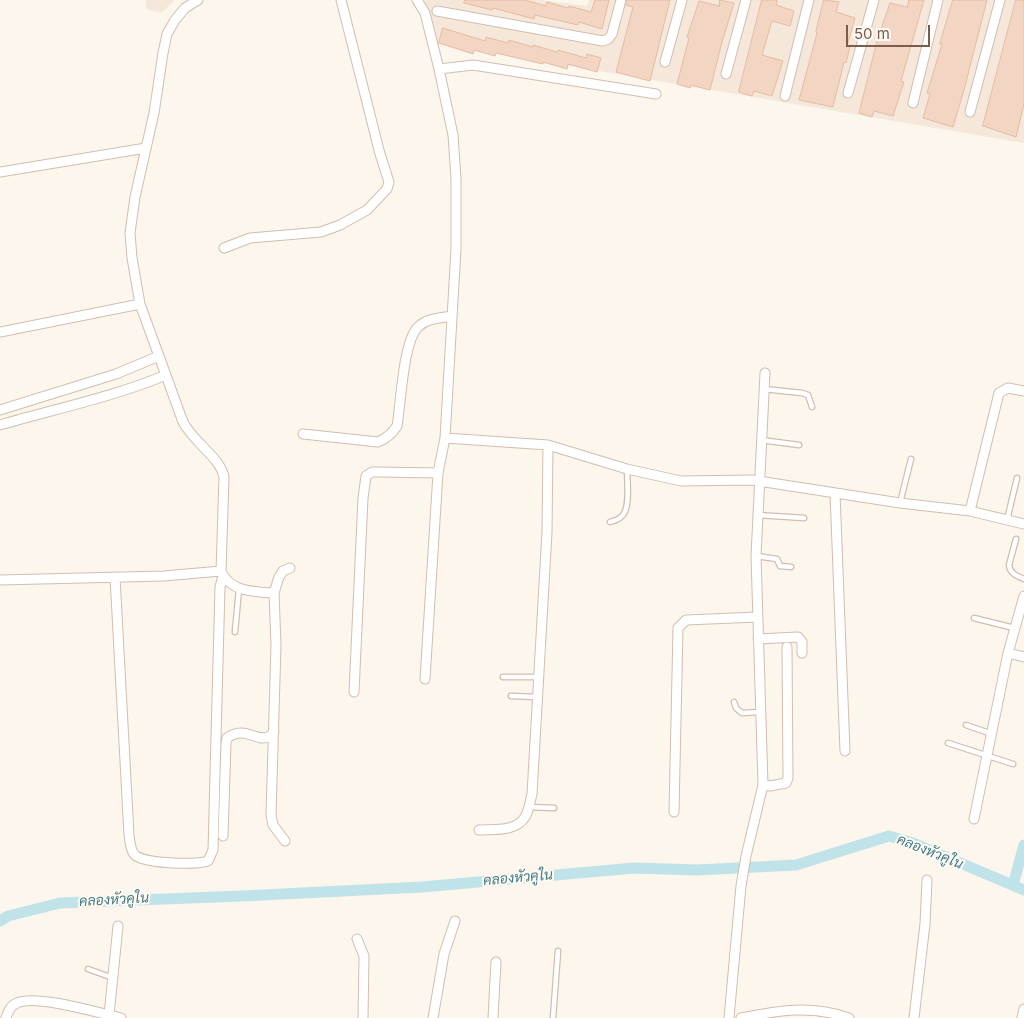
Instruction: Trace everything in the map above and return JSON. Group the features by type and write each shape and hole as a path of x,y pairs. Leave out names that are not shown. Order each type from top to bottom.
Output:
{"street":[{"path":"115,577 129,835 132,849 135,855 146,860 192,863 208,861 213,850 222,573 222,469 188,432 140,304 132,258 130,233 135,197 154,113 163,53 168,34 175,20 185,8 198,0"},
{"path":"224,248 250,238 321,232 340,225 367,210 387,189 389,182 380,154 341,0"},
{"path":"417,0 425,13 439,69 453,135 456,180 456,249 445,438 438,473 425,679"},
{"path":"437,11 603,41 612,34 620,0"},
{"path":"665,62 682,0"},
{"path":"726,74 746,0"},
{"path":"785,96 809,0"},
{"path":"848,93 874,0"},
{"path":"913,103 938,0"},
{"path":"970,112 1000,0"},
{"path":"439,69 473,65 656,94"},
{"path":"0,172 146,148"},
{"path":"0,332 140,304"},
{"path":"303,434 378,442 392,434 397,426 406,356 411,338 418,327 427,321 434,318 452,316"},
{"path":"0,410 116,374 159,356"},
{"path":"729,1018 741,886 763,784 756,556 765,373"},
{"path":"0,425 146,383 166,375"},
{"path":"970,511 999,393 1008,388 1024,391"},
{"path":"445,438 548,445 628,469 688,482 742,479 900,503 970,511 1024,524"},
{"path":"479,830 509,828 517,825 525,817 532,794 547,532 548,445"},
{"path":"354,692 363,498 366,476 372,472 438,473"},
{"path":"835,493 844,751"},
{"path":"285,841 273,825 272,816 276,644 274,593 279,577 283,571 290,568"},
{"path":"0,580 222,573"},
{"path":"222,573 230,584 239,589 274,593"},
{"path":"974,819 1008,653 1024,596"},
{"path":"674,812 678,628 686,620 757,617"},
{"path":"758,640 798,637 802,642 802,653"},
{"path":"763,784 786,784 788,778 787,647"},
{"path":"1008,653 1024,657"},
{"path":"223,836 227,738 238,732 263,738 268,737 274,732"},
{"path":"914,1018 925,924 927,880"},
{"path":"434,1018 444,954 455,921"},
{"path":"109,1015 118,926"},
{"path":"357,939 364,956 363,1018"},
{"path":"493,1018 496,962"},
{"path":"6,1018 9,1009 18,1002 32,1000 81,1007 121,1018"},
{"path":"1022,1018 1024,1009"},
{"path":"741,1018 830,1012 848,1018"}],"lane":[{"path":"764,390 808,395 812,401 812,407"},
{"path":"761,440 799,445"},
{"path":"900,503 910,459"},
{"path":"610,522 621,518 626,512 628,469"},
{"path":"1007,520 1017,478"},
{"path":"757,515 804,518"},
{"path":"1016,538 1009,565 1011,572 1024,578"},
{"path":"756,556 777,559 780,566 792,567"},
{"path":"235,632 239,589"},
{"path":"974,618 1014,628"},
{"path":"503,677 539,677"},
{"path":"511,696 539,697"},
{"path":"734,702 736,708 742,713 760,712"},
{"path":"966,725 992,734"},
{"path":"948,744 1013,764"},
{"path":"528,807 554,808"},
{"path":"553,1018 558,951"},
{"path":"88,969 113,978"}],"shaded area":[{"path":"146,0 175,0 161,13 146,9"},
{"path":"424,0 541,0 587,6 589,0 1024,0 1024,143 434,43"}],"building":[{"path":"465,0 525,0 546,6 547,2 591,12 595,0 609,0 602,29 579,22 578,25 535,15 534,19 493,8 492,10 464,3"},
{"path":"627,0 670,0 650,81 616,72 633,7 626,5"},
{"path":"720,0 734,3 710,90 691,85 690,88 677,84 689,38 687,37 699,1 719,6"},
{"path":"762,0 777,0 776,5 794,11 790,26 772,21 762,55 783,61 772,96 754,91 752,96 739,92"},
{"path":"824,0 839,2 836,12 855,18 847,46 850,47 846,63 844,62 833,107 799,100"},
{"path":"909,0 924,0 901,81 904,82 893,116 874,111 872,117 859,113 877,41 890,3 907,7"},
{"path":"953,0 987,0 953,127 923,118 930,94 927,93"},
{"path":"1016,0 1024,0 1024,104 1016,137 983,126"},
{"path":"443,28 485,41 486,37 508,43 509,40 586,58 587,54 601,58 597,72 568,64 567,69 543,62 543,64 496,53 495,56 474,50 473,54 439,43"}],"waterway":[{"name":"คลองหัวคูใน","path":"0,921 8,916 60,903 422,887 634,868 697,870 796,865 889,836 913,843 1024,890"},
{"path":"1013,885 1024,845"}]}
